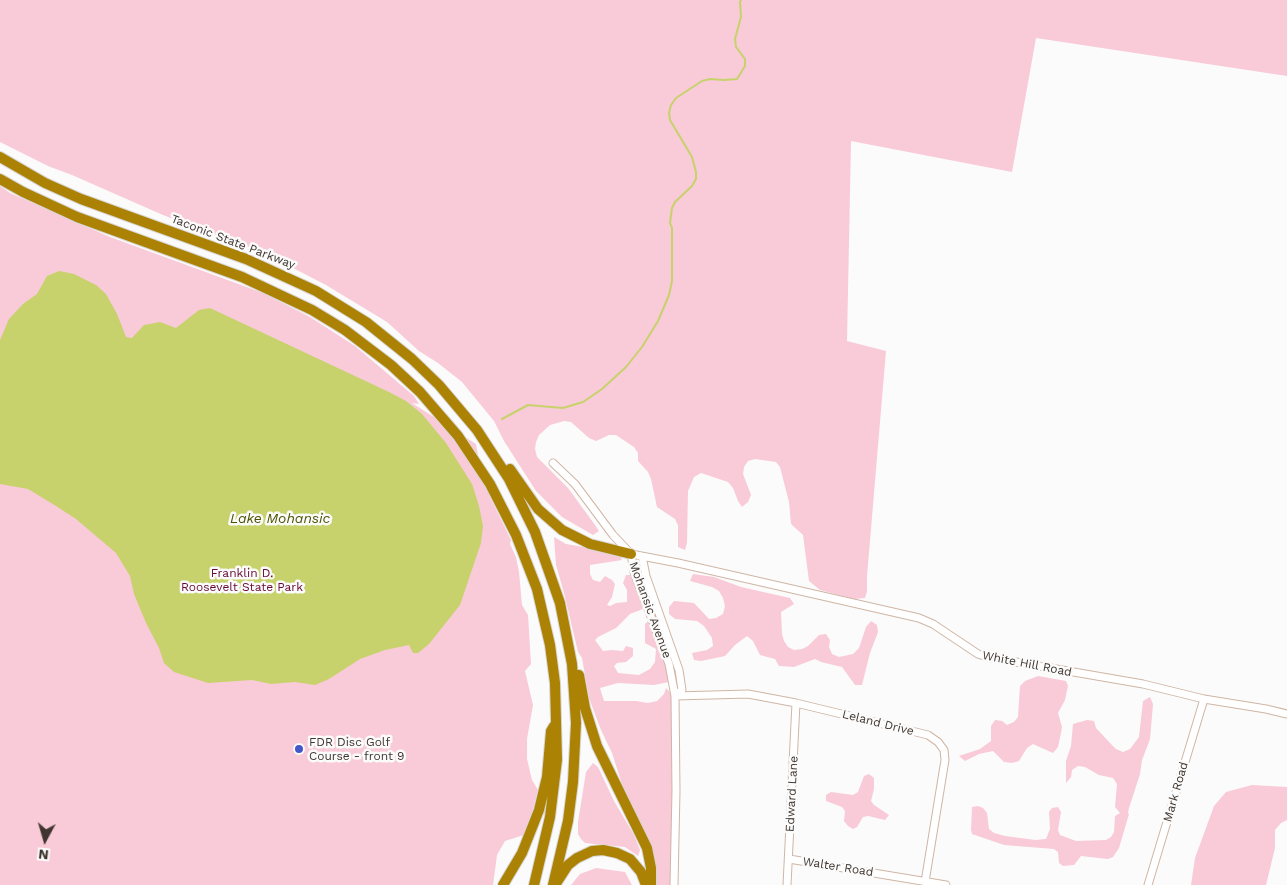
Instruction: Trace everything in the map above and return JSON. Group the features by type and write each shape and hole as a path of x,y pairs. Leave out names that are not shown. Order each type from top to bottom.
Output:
{"highway":[{"name":"Taconic State Parkway","path":"0,157 46,183 81,199 246,258 316,291 355,315 397,346 439,385 465,415 499,462 527,514 554,584 572,664 576,703 575,762 568,820 554,885"},
{"path":"0,179 77,217 233,273 295,300 361,341 392,365 420,392 458,436 500,500 524,552 547,626 558,721 557,760 554,798 547,836 534,885"},
{"path":"465,415 489,439 532,500 550,521 566,533 585,542 631,554"},
{"path":"567,638 576,655 585,708 594,738 607,769 645,842 650,861 651,885"},
{"path":"503,885 522,854 535,821 547,777 551,731 558,721"},
{"path":"554,885 572,861 587,853 603,850 617,852 630,859 641,872 646,885"}],"street":[{"name":"Mohansic Avenue","path":"553,463 575,484 613,535 631,554 634,572 669,664 675,696 676,791 674,885"},
{"name":"White Hill Road","path":"631,554 919,618 932,624 978,654 987,657 1143,684 1287,714"},
{"name":"Mohansic Avenue","path":"642,556 646,576 680,670 682,690 675,696"},
{"name":"Leland Drive","path":"675,696 748,694 796,703 928,735 938,742 944,750 944,776 925,882"},
{"name":"Mark Road","path":"1148,885 1204,698"},
{"name":"Edward Lane","path":"787,885 796,703"},
{"name":"Walter Road","path":"789,859 946,885"}],"green space":[{"path":"0,0 1287,0 1287,76 1036,38 1012,172 851,141 847,341 886,351 867,591 865,598 854,599 820,590 809,581 803,535 791,524 789,502 780,467 776,462 755,459 748,461 744,467 743,474 751,495 748,502 742,507 728,482 701,473 694,477 688,491 687,543 685,550 678,547 678,525 675,519 657,507 651,479 648,472 638,461 638,453 634,447 616,435 609,435 596,441 589,438 571,422 564,421 550,425 539,435 536,442 537,457 568,488 595,525 599,531 593,535 562,517 536,491 504,441 494,421 462,382 419,351 387,322 326,285 262,252 163,215 48,166 0,142"},
{"name":"Franklin D. Roosevelt State Park","path":"0,186 10,193 110,237 263,293 310,317 355,346 414,396 419,404 412,403 476,444 481,472 490,485 489,495 511,540 510,544 516,557 519,572 522,605 528,615 531,664 525,671 533,705 527,739 527,759 532,780 538,790 527,834 505,841 497,855 493,885 0,885"},
{"path":"554,537 566,544 619,553 622,560 590,565 590,574 593,580 600,582 605,576 615,584 612,597 607,605 627,602 627,590 623,583 626,575 632,575 643,609 630,614 616,628 595,640 603,651 623,651 626,646 633,648 633,656 626,662 617,663 614,666 618,673 639,675 650,669 655,662 656,649 645,643 645,624 649,620 663,652 669,682 654,685 618,683 600,688 604,701 648,703 657,701 664,694 666,688 671,693 674,742 671,885 653,885 654,872 619,787 621,781 612,753 589,698 582,658 578,652 556,565"},
{"path":"693,574 714,577 741,587 790,598 794,604 781,612 782,634 788,647 794,650 808,646 819,635 826,634 830,640 829,647 832,654 839,657 853,654 859,648 866,627 871,621 877,625 878,632 870,653 862,685 855,685 842,667 815,659 794,667 779,666 775,659 760,655 753,641 747,636 725,656 701,661 694,660 692,653 707,650 713,646 712,638 704,626 697,621 675,619 669,614 669,607 674,601 694,603 709,619 723,614 725,606 719,591 690,581"},
{"path":"1038,676 1066,681 1068,686 1065,700 1058,713 1062,727 1058,747 1053,753 1033,744 1027,748 1019,761 1012,763 1004,762 993,751 979,754 965,761 959,756 980,749 991,741 991,726 995,720 1002,721 1007,725 1014,722 1018,717 1020,686 1025,681"},
{"path":"1150,697 1153,704 1150,739 1142,760 1140,774 1119,848 1113,857 1108,859 1081,856 1074,865 1063,866 1059,863 1058,852 1054,849 1004,845 972,834 972,807 978,806 987,813 989,829 994,833 1035,840 1046,839 1050,829 1049,812 1052,808 1058,807 1061,812 1058,830 1060,835 1076,841 1106,840 1111,837 1114,832 1115,816 1120,813 1115,807 1117,784 1113,778 1099,775 1085,767 1078,766 1072,770 1071,777 1066,783 1066,761 1071,746 1073,724 1087,720 1094,721 1096,728 1116,749 1123,752 1130,749 1139,737 1143,701"},
{"path":"593,763 598,767 614,801 634,835 640,850 638,856 625,847 585,843 578,834 578,822 586,772"},
{"path":"869,774 874,778 871,801 889,815 885,820 868,816 863,817 857,827 853,829 844,821 845,811 842,807 826,801 826,795 831,792 853,795 858,792 864,776"},
{"path":"1252,785 1287,787 1287,820 1281,823 1275,830 1275,848 1266,885 1191,885 1195,858 1214,806 1226,792"},
{"path":"596,868 625,872 632,885 571,885 580,874"}],"water":[{"name":"Lake Mohansic","path":"59,271 74,274 96,285 106,294 117,314 126,337 132,338 144,325 160,322 176,328 199,310 210,308 389,392 406,401 422,414 446,443 472,484 483,526 481,543 460,605 429,644 418,653 413,653 409,645 385,650 360,659 329,679 315,685 295,682 271,684 252,680 208,683 174,672 164,663 134,594 130,576 116,553 76,519 28,489 0,484 0,340 9,319 23,304 37,294 47,276"}],"waterway":[{"path":"502,419 528,405 563,408 583,402 602,389 626,367 642,347 658,321 669,295 672,281 672,228 670,223 672,208 675,202 692,186 696,179 692,157 670,120 671,105 676,98 702,81 710,79 737,79 745,66 745,59 736,47 735,39 741,17 741,0"}],"place":[{"name":"FDR Disc Golf Course - front 9","path":"299,749"}]}
